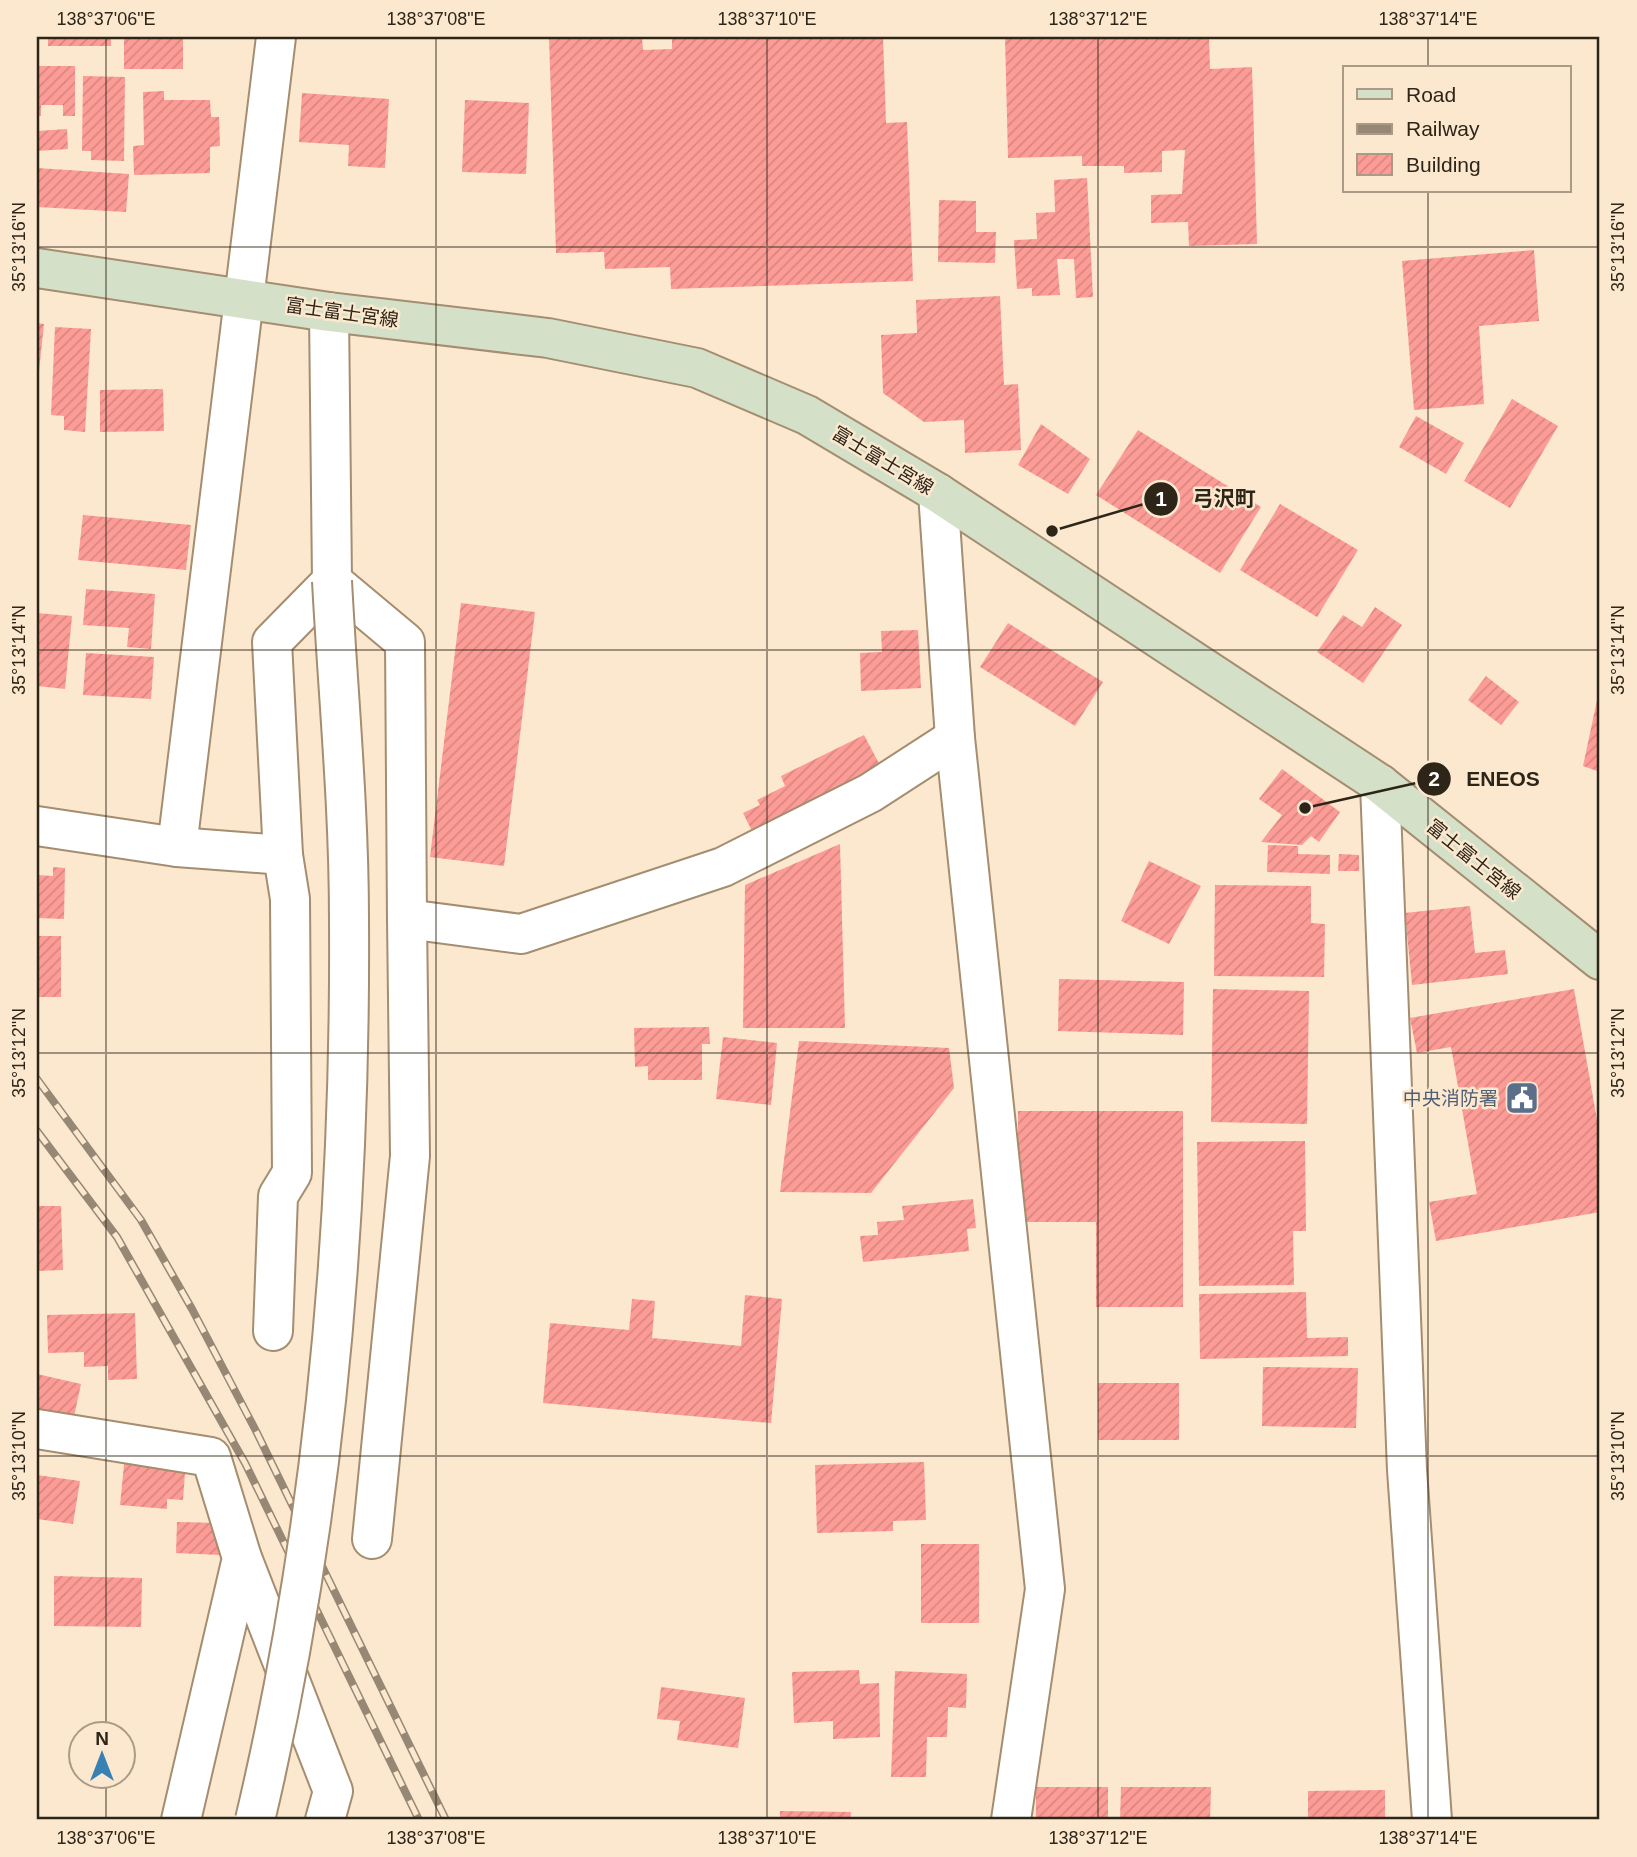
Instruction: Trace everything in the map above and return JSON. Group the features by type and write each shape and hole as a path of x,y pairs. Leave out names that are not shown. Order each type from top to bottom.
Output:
{"main road":[{"name":"富士富士宮線","path":"37,268 245,297 329,312 548,338 697,368 807,415 938,493 1380,784 1600,960"}],"street":[{"path":"177,847 276,37"},
{"path":"255,1820 284,1702 324,1428 344,1196 349,917 332,581 329,312"},
{"path":"938,493 955,738 1045,1589 1011,1820"},
{"path":"273,1331 278,1196 292,1173 290,899 283,855 272,642 332,581"},
{"path":"332,581 405,642 410,1156 372,1539"},
{"path":"407,919 522,934 723,867 870,793 955,738"},
{"path":"1380,784 1407,1470 1432,1820"},
{"path":"37,826 177,847 283,855"},
{"path":"37,1429 211,1457 242,1558 333,1791 325,1820"},
{"path":"181,1820 242,1558"}],"building":[{"path":"48,37 111,37 111,46 48,46"},
{"path":"124,37 183,37 183,69 124,69"},
{"path":"549,37 642,37 643,50 672,49 672,37 883,37 886,123 907,122 913,281 671,289 670,267 605,269 604,252 556,253"},
{"path":"1005,37 1209,37 1210,69 1252,67 1257,244 1189,246 1188,222 1151,223 1151,195 1182,194 1185,150 1162,151 1162,172 1124,173 1124,166 1082,166 1082,156 1008,158"},
{"path":"37,66 75,66 75,116 63,116 63,105 41,105 41,116 37,116"},
{"path":"83,76 125,77 124,161 91,160 91,151 82,151"},
{"path":"164,91 164,100 210,100 211,117 219,117 220,146 210,147 210,173 134,175 133,146 144,145 143,92"},
{"path":"302,93 389,99 385,168 348,166 349,145 299,142"},
{"path":"465,100 529,103 526,174 462,172"},
{"path":"67,129 68,149 37,151 37,131"},
{"path":"37,168 129,174 126,212 37,207"},
{"path":"1087,178 1093,297 1076,298 1074,259 1057,259 1060,295 1032,296 1032,288 1017,289 1014,240 1037,239 1036,213 1055,212 1054,180"},
{"path":"939,200 976,201 976,232 996,232 995,263 938,262"},
{"path":"1534,250 1539,321 1479,326 1484,404 1414,410 1402,261"},
{"path":"1000,296 1004,385 1018,384 1021,450 965,453 964,420 924,422 883,393 881,335 917,333 916,300"},
{"path":"37,323 44,324 39,371 37,371"},
{"path":"55,327 91,329 85,432 64,430 64,416 51,415"},
{"path":"163,389 164,431 100,432 100,390"},
{"path":"1512,399 1558,426 1510,508 1464,481"},
{"path":"1416,416 1464,443 1446,474 1399,447"},
{"path":"1041,424 1090,459 1068,494 1018,465"},
{"path":"1138,430 1261,507 1220,573 1096,495"},
{"path":"1280,504 1358,550 1317,617 1240,570"},
{"path":"83,515 191,525 186,570 78,560"},
{"path":"86,589 155,594 151,649 127,647 129,628 83,625"},
{"path":"461,603 535,612 504,866 430,857"},
{"path":"1375,607 1402,625 1363,683 1317,652 1343,615 1362,627"},
{"path":"37,613 72,616 65,689 37,686"},
{"path":"1008,623 1103,682 1075,726 980,667"},
{"path":"918,630 921,688 861,691 860,653 882,652 881,631"},
{"path":"86,653 154,657 151,699 83,695"},
{"path":"1486,676 1519,702 1501,725 1468,700"},
{"path":"1600,691 1600,772 1583,766"},
{"path":"864,735 882,769 753,833 743,813 760,805 757,800 785,786 781,776"},
{"path":"1282,769 1340,812 1319,842 1311,836 1302,845 1261,842 1282,815 1259,799"},
{"path":"840,844 845,1028 743,1028 745,885"},
{"path":"1268,845 1298,846 1298,854 1330,855 1330,874 1267,872"},
{"path":"1339,854 1359,855 1359,871 1338,871"},
{"path":"1149,861 1201,886 1169,944 1121,921"},
{"path":"53,867 65,868 64,919 37,918 37,875 53,876"},
{"path":"1215,885 1311,886 1311,923 1325,924 1324,977 1214,976"},
{"path":"1470,906 1475,953 1505,950 1508,974 1412,985 1405,913"},
{"path":"37,936 61,936 61,997 37,997"},
{"path":"1059,979 1184,982 1183,1035 1058,1031"},
{"path":"1213,989 1309,991 1307,1124 1211,1122"},
{"path":"1574,989 1600,1137 1600,1212 1436,1241 1429,1202 1477,1194 1451,1047 1417,1053 1410,1018"},
{"path":"709,1027 710,1044 702,1044 702,1080 648,1080 648,1066 635,1067 634,1028"},
{"path":"723,1037 777,1043 771,1105 716,1099"},
{"path":"799,1041 949,1048 954,1088 871,1193 780,1192"},
{"path":"1018,1111 1183,1111 1183,1307 1096,1307 1096,1222 1018,1222"},
{"path":"1305,1141 1306,1231 1293,1231 1294,1285 1199,1286 1197,1142"},
{"path":"973,1199 976,1228 967,1229 969,1251 863,1262 860,1236 878,1235 877,1222 904,1220 902,1206"},
{"path":"37,1206 61,1206 63,1270 37,1271"},
{"path":"1306,1292 1307,1338 1348,1337 1348,1356 1200,1359 1199,1294"},
{"path":"745,1295 782,1299 771,1423 543,1403 550,1323 629,1330 632,1299 655,1301 652,1338 741,1346"},
{"path":"135,1313 137,1379 108,1380 108,1366 84,1367 84,1352 48,1353 47,1315"},
{"path":"1263,1367 1358,1368 1356,1428 1262,1426"},
{"path":"37,1374 81,1384 72,1426 37,1418"},
{"path":"1098,1383 1179,1383 1179,1440 1098,1440"},
{"path":"125,1455 186,1460 183,1500 167,1499 167,1509 120,1505"},
{"path":"924,1462 926,1520 893,1521 893,1531 817,1533 815,1465"},
{"path":"37,1475 80,1481 73,1524 37,1519"},
{"path":"177,1522 222,1523 220,1555 176,1553"},
{"path":"921,1544 979,1544 979,1623 921,1623"},
{"path":"54,1576 142,1578 141,1627 54,1626"},
{"path":"859,1670 860,1684 879,1683 880,1737 833,1739 833,1721 794,1723 792,1672"},
{"path":"895,1671 967,1674 966,1708 948,1707 947,1737 927,1737 926,1777 891,1777"},
{"path":"661,1687 745,1698 738,1748 677,1740 680,1721 657,1719"},
{"path":"1036,1787 1108,1787 1108,1820 1036,1820"},
{"path":"1121,1787 1211,1787 1210,1820 1120,1820"},
{"path":"1385,1790 1385,1820 1308,1820 1308,1791"},
{"path":"780,1811 851,1812 850,1820 780,1820"}],"railway":[{"path":"37,1079 141,1220 192,1309 256,1431 446,1820"},
{"path":"37,1131 117,1237 245,1463 419,1820"}],"place":[{"name":"弓沢町","path":"1052,531"},
{"name":"ENEOS","path":"1305,808"},
{"name":"中央消防署","path":"1522,1098"}]}
